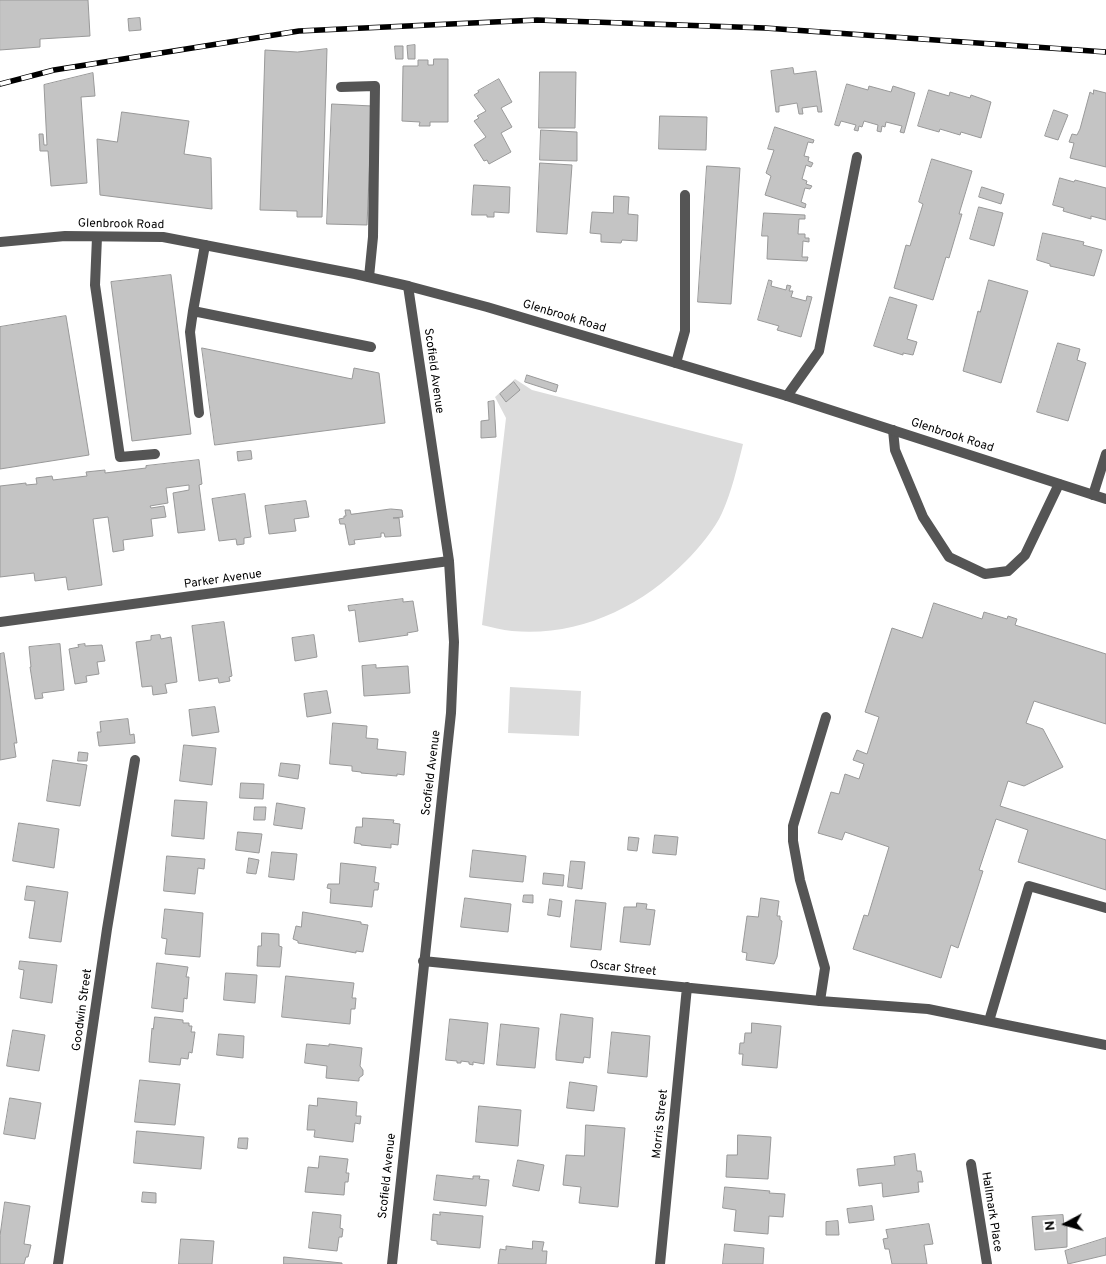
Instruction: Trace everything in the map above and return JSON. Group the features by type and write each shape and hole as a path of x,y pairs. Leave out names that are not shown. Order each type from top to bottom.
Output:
{"street":[{"path":"341,88 375,86 373,237 369,277"},
{"path":"787,396 819,351 857,157"},
{"path":"676,363 685,331 685,195"},
{"name":"Glenbrook Road","path":"0,242 65,236 163,237 408,286 486,307 787,396 1106,499"},
{"path":"97,237 95,285 120,457 156,454"},
{"path":"199,413 190,332 205,245"},
{"name":"Scofield Avenue","path":"392,1264 451,713 454,642 449,561 408,286"},
{"path":"193,311 371,347"},
{"path":"893,430 895,450 923,517 949,557 985,574 1008,571 1025,555 1059,484"},
{"path":"1093,495 1106,454"},
{"name":"Parker Avenue","path":"0,622 449,561"},
{"path":"820,1001 825,968 800,880 793,841 793,826 826,717"},
{"name":"Goodwin Street","path":"58,1264 135,760"},
{"path":"989,1021 1030,886 1106,908"},
{"name":"Oscar Street","path":"424,961 820,1001 928,1009 1106,1045"},
{"name":"Morris Street","path":"660,1264 687,987"},
{"name":"Hallmark Place","path":"971,1164 986,1264"}],"shaded area":[{"path":"515,379 532,390 743,444 726,505 711,532 696,551 649,593 606,616 584,624 537,632 512,631 482,625 506,418 495,397"},
{"path":"510,687 581,691 579,736 508,733"}],"building":[{"path":"0,0 88,0 90,36 40,39 40,47 0,50"},
{"path":"140,18 141,30 129,31 128,19"},
{"path":"415,45 415,59 408,59 407,46"},
{"path":"395,46 403,46 403,59 396,59"},
{"path":"327,49 322,217 297,217 297,211 260,210 265,50 297,52"},
{"path":"434,59 448,59 448,122 430,122 430,126 419,126 420,122 402,121 403,66 418,66 418,60 428,60 428,65 433,65"},
{"path":"793,68 794,74 816,71 822,112 818,112 817,106 802,108 803,114 799,114 797,103 779,106 779,112 776,112 771,71"},
{"path":"540,72 576,72 575,128 539,128"},
{"path":"93,73 95,96 81,97 87,183 51,186 48,151 40,151 39,134 43,134 44,145 47,145 44,85"},
{"path":"499,79 512,102 501,108 512,127 501,133 511,152 489,164 487,160 484,161 474,145 486,137 474,121 479,118 477,116 486,111 474,95"},
{"path":"847,84 868,90 869,86 891,92 893,86 915,93 904,133 900,132 902,126 886,122 885,127 882,126 881,132 877,131 878,125 864,121 862,127 859,126 858,131 854,130 856,125 841,121 839,126 835,125"},
{"path":"929,90 949,96 950,92 970,98 971,95 991,102 981,138 961,132 960,135 940,129 939,132 918,126"},
{"path":"1094,90 1106,93 1106,167 1070,158 1074,143 1069,142 1072,134 1077,135 1080,129 1090,92 1093,94"},
{"path":"332,104 372,106 367,225 327,224"},
{"path":"1054,110 1068,115 1058,140 1045,136"},
{"path":"122,112 189,121 184,154 211,158 212,209 100,195 97,139 117,142"},
{"path":"660,116 707,117 706,150 659,149"},
{"path":"775,127 814,140 813,143 808,142 804,156 809,157 808,161 813,163 811,167 806,165 802,179 807,181 806,184 812,186 810,189 805,188 801,202 806,204 805,208 765,195 771,176 766,173 774,150 768,149"},
{"path":"541,130 577,132 577,161 540,160"},
{"path":"932,159 972,171 959,214 962,214 949,258 946,257 933,300 894,288 906,245 910,246 923,204 919,202"},
{"path":"540,163 572,165 567,234 537,232"},
{"path":"707,166 740,168 731,304 698,302"},
{"path":"1060,178 1106,188 1106,220 1091,216 1091,219 1063,211 1064,208 1053,205"},
{"path":"474,185 510,187 509,213 494,212 494,217 472,215"},
{"path":"982,187 1004,194 1001,204 979,197"},
{"path":"614,196 629,197 628,214 638,215 637,241 622,240 621,243 601,242 601,234 590,233 592,212 613,213"},
{"path":"979,207 1003,213 994,246 970,239"},
{"path":"764,213 805,215 805,219 799,219 798,234 805,234 805,238 809,238 809,242 803,241 802,257 808,257 807,261 767,259 768,236 762,236"},
{"path":"1043,233 1084,242 1083,245 1102,250 1094,276 1050,266 1050,264 1037,260"},
{"path":"171,275 191,434 132,441 111,282"},
{"path":"769,280 772,281 771,286 786,290 787,285 791,286 789,291 793,291 791,297 806,301 807,296 812,297 801,337 777,330 779,326 758,320"},
{"path":"989,280 1028,291 1001,383 963,371 978,311 980,312"},
{"path":"890,297 917,305 907,339 917,342 913,355 903,353 903,355 874,346"},
{"path":"66,316 89,455 0,469 0,327"},
{"path":"1058,343 1080,349 1077,360 1086,363 1068,421 1037,412"},
{"path":"202,348 352,379 354,368 379,373 385,423 215,445"},
{"path":"527,375 558,385 556,392 525,382"},
{"path":"514,382 520,390 506,402 500,394"},
{"path":"494,401 496,437 481,438 481,421 489,420 488,402"},
{"path":"251,451 252,459 238,461 237,452"},
{"path":"199,460 202,484 199,485 205,530 178,533 173,493 189,490 189,485 166,488 168,503 150,506 151,508 164,506 166,517 151,519 153,536 123,540 124,550 113,552 108,517 93,519 102,585 68,590 66,577 35,581 34,573 0,577 0,486 26,483 26,485 37,484 36,478 52,476 53,480 87,476 86,472 105,470 105,473"},
{"path":"245,494 251,537 244,538 244,544 237,545 236,539 219,541 212,499"},
{"path":"306,501 309,517 294,519 296,531 269,534 265,506"},
{"path":"391,509 402,510 403,517 393,518 399,518 401,536 385,537 384,533 381,533 381,537 354,540 355,544 349,545 345,524 340,524 339,519 346,516 345,510 350,510 351,514"},
{"path":"403,599 403,602 413,601 418,631 407,633 408,635 359,642 355,610 349,611 348,606"},
{"path":"934,603 982,619 984,612 1007,619 1008,616 1017,619 1015,625 1106,654 1106,724 1034,701 1026,723 1043,729 1063,767 1024,786 1008,781 1000,806 1106,840 1106,890 1018,862 1028,830 996,819 979,870 983,871 958,948 951,945 941,978 853,949 864,915 868,916 889,847 845,832 842,840 818,833 831,792 839,794 845,774 859,779 864,764 853,760 857,750 867,754 879,717 865,712 892,628 922,638"},
{"path":"224,622 232,676 229,677 230,681 219,683 218,678 199,681 192,626"},
{"path":"160,635 161,639 171,637 177,682 165,684 167,693 153,695 152,686 142,687 136,642 151,640 151,636"},
{"path":"314,635 317,657 295,661 292,638"},
{"path":"60,644 64,690 42,693 43,698 35,699 29,647"},
{"path":"85,644 85,646 102,645 105,661 97,662 99,674 86,676 87,682 75,684 69,649"},
{"path":"4,653 17,743 14,743 16,757 0,760 0,654"},
{"path":"376,665 376,668 408,666 410,693 364,696 362,666"},
{"path":"327,691 331,713 307,717 304,694"},
{"path":"215,707 219,732 192,736 189,710"},
{"path":"128,719 130,735 134,734 135,743 99,746 97,732 101,732 100,722"},
{"path":"333,723 367,726 366,738 378,739 377,749 406,752 404,775 361,773 352,771 352,766 330,764"},
{"path":"184,745 216,748 212,785 180,781"},
{"path":"79,752 88,753 87,761 78,761"},
{"path":"53,760 87,765 80,806 47,801"},
{"path":"281,763 300,765 298,779 279,776"},
{"path":"241,783 264,784 263,799 240,798"},
{"path":"175,800 207,802 204,839 172,836"},
{"path":"277,803 305,808 302,829 274,825"},
{"path":"255,807 266,807 265,820 254,820"},
{"path":"363,818 394,820 393,823 400,824 398,845 391,844 391,848 354,843 356,827 362,827"},
{"path":"19,823 59,829 54,868 13,861"},
{"path":"238,832 262,834 259,853 236,850"},
{"path":"655,835 678,837 676,855 653,853"},
{"path":"629,837 639,838 637,851 628,850"},
{"path":"473,850 526,856 523,882 470,877"},
{"path":"272,852 297,854 294,880 269,877"},
{"path":"167,856 205,859 204,869 198,868 195,894 164,891"},
{"path":"249,858 259,860 256,874 247,873"},
{"path":"571,861 585,862 582,889 568,887"},
{"path":"341,863 376,867 374,882 379,883 378,890 374,890 372,907 330,903 331,889 327,888 328,884 339,884"},
{"path":"544,873 564,875 563,886 543,884"},
{"path":"27,886 68,892 61,942 29,938 35,901 25,900"},
{"path":"524,895 533,895 533,903 523,902"},
{"path":"465,898 511,904 508,932 461,927"},
{"path":"761,898 779,901 777,916 780,916 782,921 777,957 774,964 746,960 747,953 742,952 747,916 758,917"},
{"path":"550,899 562,901 560,917 548,915"},
{"path":"576,900 606,903 601,950 571,947"},
{"path":"637,903 647,904 646,909 655,910 650,945 620,942 624,907 636,907"},
{"path":"165,909 203,913 200,957 165,954 167,939 162,938"},
{"path":"303,912 361,922 361,924 368,925 363,952 356,951 356,953 298,943 298,941 293,939 296,926 301,927"},
{"path":"262,933 279,934 279,946 282,947 280,967 257,966 258,946 261,946"},
{"path":"20,961 57,965 52,1003 20,998 24,970 19,969"},
{"path":"157,963 188,967 186,977 189,977 187,999 184,998 183,1012 152,1008"},
{"path":"226,973 257,975 255,1003 224,1000"},
{"path":"286,976 354,983 352,998 356,998 355,1009 351,1009 350,1024 282,1017"},
{"path":"561,1014 593,1018 590,1058 584,1057 583,1063 556,1060"},
{"path":"155,1017 183,1020 183,1023 189,1023 189,1026 192,1026 191,1032 195,1032 192,1053 189,1052 188,1059 181,1058 180,1065 149,1062 152,1028"},
{"path":"450,1019 488,1023 484,1064 473,1062 473,1065 469,1064 469,1062 461,1061 461,1063 457,1063 457,1061 446,1060"},
{"path":"752,1023 781,1026 777,1068 742,1065 743,1054 739,1054 740,1043 744,1043 745,1033 751,1033"},
{"path":"501,1024 539,1028 535,1068 497,1065"},
{"path":"13,1030 45,1035 39,1071 7,1066"},
{"path":"612,1032 650,1036 647,1077 608,1073"},
{"path":"219,1034 244,1036 243,1058 217,1055"},
{"path":"307,1044 329,1046 329,1044 362,1048 360,1066 363,1070 363,1075 359,1078 359,1081 326,1078 327,1066 305,1063"},
{"path":"140,1080 180,1084 175,1125 135,1122"},
{"path":"570,1082 597,1086 594,1111 567,1108"},
{"path":"10,1098 41,1103 35,1139 4,1134"},
{"path":"318,1098 357,1102 356,1116 361,1116 360,1124 355,1123 353,1142 314,1137 315,1130 307,1130 309,1105 317,1106"},
{"path":"479,1106 521,1110 518,1146 476,1142"},
{"path":"586,1125 625,1128 618,1207 579,1203 581,1187 563,1185 566,1155 584,1156"},
{"path":"137,1131 204,1137 201,1169 134,1163"},
{"path":"738,1135 771,1137 768,1179 726,1177 727,1155 737,1155"},
{"path":"239,1138 248,1138 247,1149 238,1148"},
{"path":"915,1154 917,1171 921,1171 923,1182 918,1182 919,1192 883,1197 882,1183 859,1186 857,1169 895,1165 894,1157"},
{"path":"320,1156 348,1159 346,1173 349,1173 348,1182 345,1182 344,1195 305,1192 308,1167 318,1168"},
{"path":"518,1160 544,1165 539,1191 513,1186"},
{"path":"437,1175 473,1179 473,1176 480,1176 479,1179 489,1180 486,1206 434,1200"},
{"path":"725,1187 785,1194 783,1217 769,1216 768,1234 734,1231 736,1210 723,1208"},
{"path":"143,1192 156,1193 156,1203 142,1202"},
{"path":"5,1202 30,1206 24,1244 31,1245 24,1264 0,1264 0,1236"},
{"path":"872,1206 874,1220 849,1223 847,1209"},
{"path":"313,1212 341,1215 340,1228 343,1229 342,1237 339,1237 337,1251 309,1248"},
{"path":"440,1212 483,1216 480,1248 437,1244 437,1241 431,1240 433,1214 440,1215"},
{"path":"1063,1215 1064,1226 1067,1226 1067,1247 1035,1250 1032,1217"},
{"path":"838,1221 839,1235 826,1235 826,1222"},
{"path":"929,1224 933,1244 924,1245 927,1264 892,1264 889,1249 885,1249 883,1239 888,1238 886,1230"},
{"path":"1106,1238 1106,1255 1068,1264 1065,1251"},
{"path":"181,1239 214,1241 212,1264 179,1264"},
{"path":"533,1241 544,1242 542,1251 547,1251 546,1264 498,1264 500,1249 506,1250 506,1246 532,1249"},
{"path":"725,1244 764,1248 763,1264 723,1264"},
{"path":"284,1257 342,1263 342,1264 284,1264"}],"railway":[{"path":"0,84 54,70 299,31 537,20 765,28 1106,52"}]}
